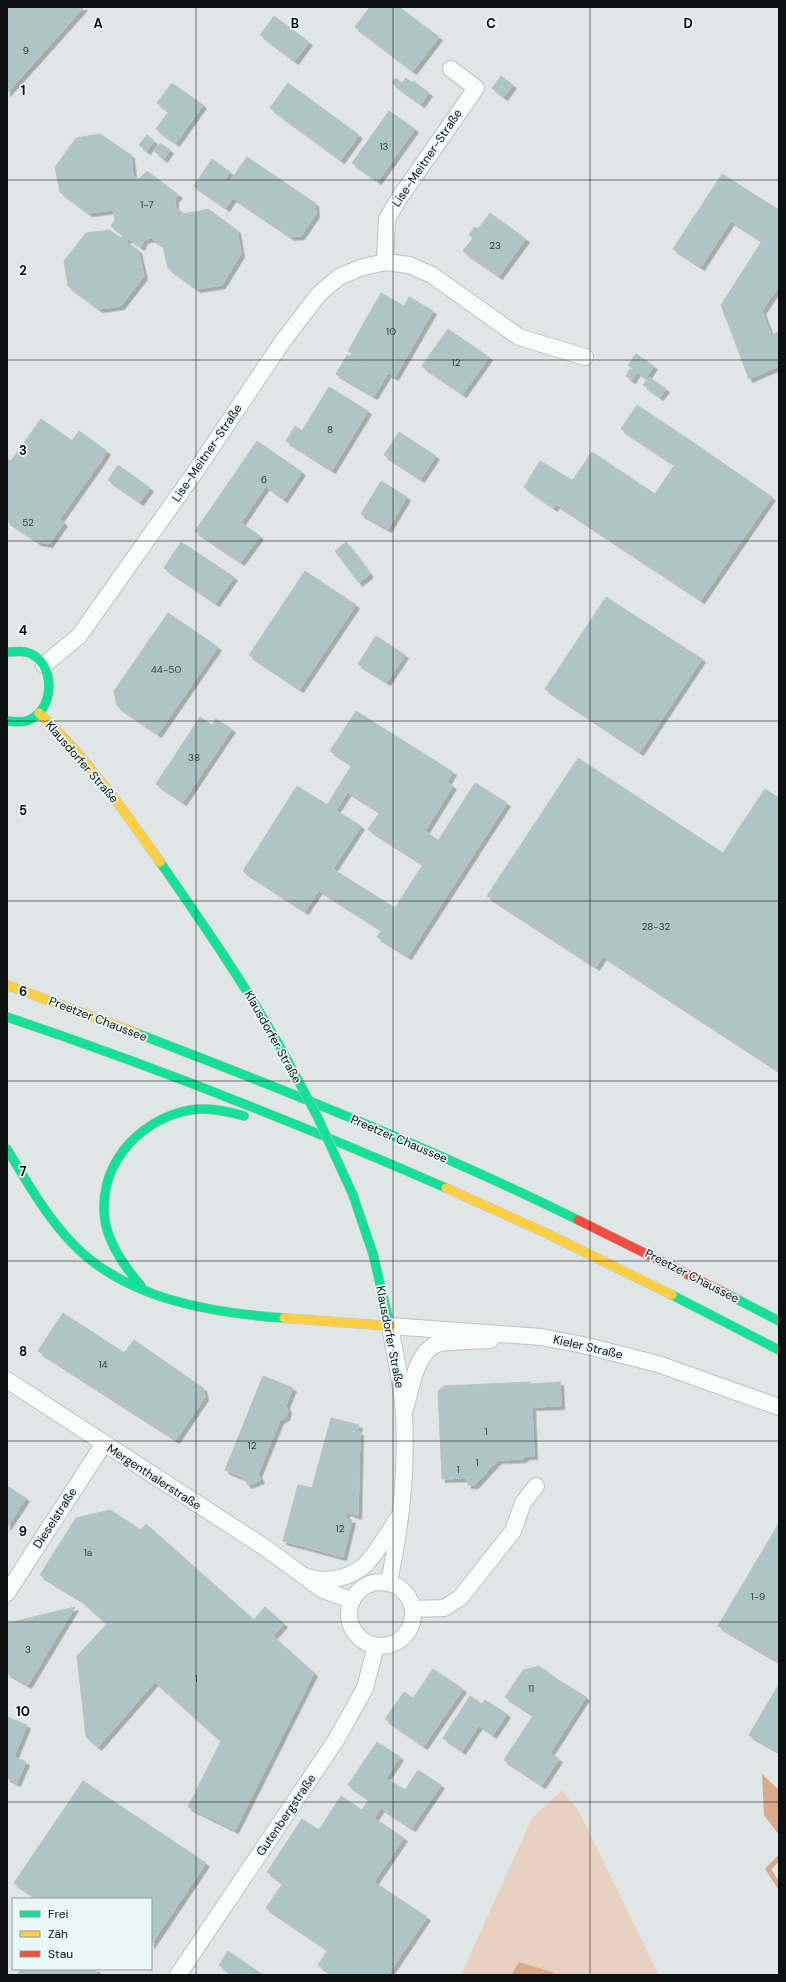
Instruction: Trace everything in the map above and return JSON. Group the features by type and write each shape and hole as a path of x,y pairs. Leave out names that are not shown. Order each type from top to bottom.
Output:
{"main road":[{"path":"7,652 24,652 35,657 44,665 49,674 51,685 50,695 46,705 39,713 21,722 7,721"},
{"name":"Klausdorfer Straße","path":"39,713 59,732 111,792 219,946 256,1004 317,1116 353,1195 373,1254 390,1326"},
{"name":"Preetzer Chaussee","path":"7,985 278,1088 400,1139 536,1199 699,1279 779,1321"},
{"name":"Preetzer Chaussee","path":"7,1017 234,1099 299,1125 506,1214 689,1303 779,1350"},
{"path":"145,1290 125,1268 116,1252 106,1222 105,1195 112,1169 135,1136 167,1116 192,1110 220,1109 255,1119 299,1125"},
{"path":"7,1149 50,1216 67,1237 85,1255 110,1275 176,1302 225,1312 338,1324 390,1326"}],"street":[{"name":"Lise-Meitner-Straße","path":"385,262 387,219 400,197 476,88 451,69"},
{"name":"Lise-Meitner-Straße","path":"44,665 79,636 193,475 284,341 319,294 339,277 360,268 385,262 409,265 432,275 518,337 585,357"},
{"name":"Kieler Straße","path":"390,1326 542,1337 583,1345 658,1364 779,1407"},
{"name":"Klausdorfer Straße","path":"389,1582 397,1546 404,1478 404,1413 390,1326"},
{"name":"Klausdorfer Straße","path":"404,1413 416,1369 422,1356 437,1344 542,1337"},
{"name":"Mergenthalerstraße","path":"7,1380 103,1444 267,1549 323,1590 351,1600"},
{"name":"Dieselstraße","path":"7,1593 103,1444"},
{"path":"413,1609 444,1608 460,1598 513,1531 523,1503 536,1486"},
{"name":"Mergenthalerstraße","path":"300,1574 316,1580 334,1579 347,1576 365,1565 400,1516"},
{"path":"377,1581 389,1582 400,1588 409,1597 413,1609 413,1621 408,1632 394,1643 376,1646 365,1642 355,1634 350,1624 348,1612 351,1600 358,1591 367,1584 377,1581"},
{"name":"Gutenbergstraße","path":"178,1975 336,1740 365,1688 376,1646"}],"shaded area":[{"path":"762,1774 779,1790 779,1835 764,1815"},
{"path":"562,1790 578,1810 659,1975 461,1975 532,1818"},
{"path":"519,1962 555,1973 558,1975 511,1975"}],"building":[{"path":"7,7 84,7 7,93"},
{"path":"370,7 399,7 439,37 413,71 355,27"},
{"path":"274,16 309,42 295,61 260,35"},
{"path":"501,76 513,85 504,97 492,88"},
{"path":"396,78 402,83 406,78 411,82 404,92 392,83"},
{"path":"413,81 429,93 421,104 404,92"},
{"path":"172,83 203,105 176,143 156,129 169,111 157,103"},
{"path":"288,83 359,135 341,160 270,108"},
{"path":"389,111 415,129 378,181 352,163"},
{"path":"100,134 131,155 133,176 139,179 147,171 179,195 175,199 175,207 184,214 208,209 237,230 241,254 222,285 197,289 168,268 163,246 151,238 144,240 141,247 128,238 126,242 138,250 144,276 121,306 99,309 68,286 64,261 86,233 109,230 121,238 124,235 111,226 115,220 113,210 89,213 60,192 55,167 76,138"},
{"path":"147,135 154,141 147,151 139,145"},
{"path":"160,143 170,150 164,159 154,151"},
{"path":"247,157 315,203 316,214 301,236 291,237 223,191"},
{"path":"212,159 230,172 212,198 194,186"},
{"path":"722,174 779,210 779,286 762,311 771,335 779,332 779,366 749,379 721,305 762,241 731,221 701,267 673,249"},
{"path":"224,180 229,183 223,191 233,198 226,208 212,198"},
{"path":"490,213 526,239 499,276 463,251 473,238 469,235 475,227 478,229"},
{"path":"381,293 404,306 409,297 433,311 395,377 348,351"},
{"path":"448,329 489,357 463,394 422,366"},
{"path":"352,353 388,373 374,396 336,374 347,355 350,356"},
{"path":"636,354 654,366 646,378 628,365"},
{"path":"630,369 637,372 632,380 626,376"},
{"path":"649,377 666,389 660,397 643,385"},
{"path":"329,387 368,411 332,470 286,441 295,426 302,431"},
{"path":"637,405 691,441 675,465 621,429"},
{"path":"41,419 64,435 7,517 7,459 11,461"},
{"path":"79,431 107,451 101,461 72,441"},
{"path":"399,432 436,456 421,479 384,455"},
{"path":"64,435 101,461 55,526 18,501"},
{"path":"257,441 302,472 284,499 266,486 241,523 214,504"},
{"path":"691,441 772,497 701,600 556,504 592,452 655,494"},
{"path":"540,461 572,480 554,508 524,487"},
{"path":"118,465 150,488 140,502 108,480"},
{"path":"381,481 407,497 388,529 361,514"},
{"path":"18,501 55,526 60,519 64,523 49,544 38,542 7,521 7,517"},
{"path":"214,504 260,536 241,562 195,531"},
{"path":"181,542 234,577 216,603 164,568"},
{"path":"346,542 370,574 359,583 335,551"},
{"path":"305,571 356,605 300,689 249,655"},
{"path":"606,597 702,659 640,752 545,689"},
{"path":"168,613 218,647 158,734 117,706 114,691"},
{"path":"376,636 405,655 387,682 358,664"},
{"path":"356,711 453,772 447,782 453,786 425,831 438,840 423,864 368,829 380,812 348,792 336,810 327,805 352,765 330,751"},
{"path":"200,717 212,725 216,719 232,729 183,802 156,784"},
{"path":"578,758 723,853 739,828 779,854 779,1071 603,956 596,967 487,896"},
{"path":"475,783 507,803 408,956 377,937 382,930 319,890 305,911 243,871 297,786 361,826 333,869 395,908"},
{"path":"765,789 779,798 779,854 739,828"},
{"path":"63,1313 188,1394 164,1432 38,1351"},
{"path":"134,1340 203,1388 205,1397 176,1440 164,1432 188,1394 124,1353"},
{"path":"263,1376 293,1388 286,1405 288,1411 286,1417 280,1420 258,1474 261,1480 248,1485 244,1478 225,1470"},
{"path":"530,1382 530,1384 560,1382 561,1406 532,1407 534,1456 526,1456 523,1459 498,1460 475,1485 468,1485 467,1478 442,1479 438,1391 444,1386"},
{"path":"331,1418 359,1425 357,1432 360,1432 358,1516 347,1512 345,1518 352,1520 343,1557 283,1541 298,1485 312,1488"},
{"path":"7,1486 26,1498 7,1527"},
{"path":"110,1510 141,1530 79,1599 40,1575 76,1518"},
{"path":"779,1523 779,1662 718,1626"},
{"path":"146,1524 254,1620 265,1607 284,1624 273,1636 314,1673 235,1830 188,1807 221,1741 155,1682 98,1747 86,1737 77,1656 107,1624 79,1599"},
{"path":"75,1607 28,1685 7,1673 8,1623"},
{"path":"539,1666 557,1679 533,1715 505,1697 523,1670"},
{"path":"433,1669 463,1689 443,1718 413,1698"},
{"path":"557,1679 586,1697 550,1753 559,1759 542,1785 504,1760"},
{"path":"779,1684 779,1752 749,1735"},
{"path":"404,1692 443,1718 424,1746 385,1719"},
{"path":"470,1696 482,1704 485,1700 507,1714 493,1735 479,1725 462,1751 443,1738"},
{"path":"7,1717 27,1725 14,1757 26,1762 17,1783 7,1778"},
{"path":"377,1742 400,1757 386,1778 405,1790 418,1770 441,1785 412,1828 381,1808 374,1818 362,1810 369,1799 348,1785"},
{"path":"83,1781 206,1863 152,1944 152,1898 36,1898 14,1883"},
{"path":"341,1796 404,1838 374,1882 427,1917 388,1975 333,1975 318,1965 328,1950 266,1908 283,1883 267,1872 302,1819 319,1830"},
{"path":"228,1951 263,1975 234,1975 219,1965"},
{"path":"20,1970 76,1970 83,1975 17,1975"},
{"path":"76,1970 96,1970 93,1975 83,1975"}],"waterway":[{"path":"779,1858 768,1869 779,1886"}],"traffic: fast":[{"path":"7,652 26,652 36,657 43,665 48,675 49,686 47,698 43,708 36,716 24,722 7,721"},
{"path":"160,862 239,979 283,1052"},
{"path":"7,1017 173,1076 283,1119 446,1188"},
{"path":"136,1033 359,1121 469,1169 578,1220"},
{"path":"283,1052 317,1116 353,1195"},
{"path":"141,1286 120,1258 112,1243 106,1226 104,1205 106,1186 113,1167 123,1151 137,1136 152,1124 170,1116 190,1110 204,1109 224,1111 244,1116"},
{"path":"7,1149 37,1198 63,1233 94,1263 118,1278 171,1300 199,1307 256,1316 284,1318"},
{"path":"353,1195 373,1254 390,1326"},
{"path":"725,1293 779,1321"},
{"path":"672,1295 779,1350"}],"traffic: slow":[{"path":"39,713 73,747 118,803 160,862"},
{"path":"7,985 136,1033"},
{"path":"446,1188 548,1234 672,1295"},
{"path":"284,1318 390,1326"}],"traffic: jam":[{"path":"578,1220 725,1293"}]}
